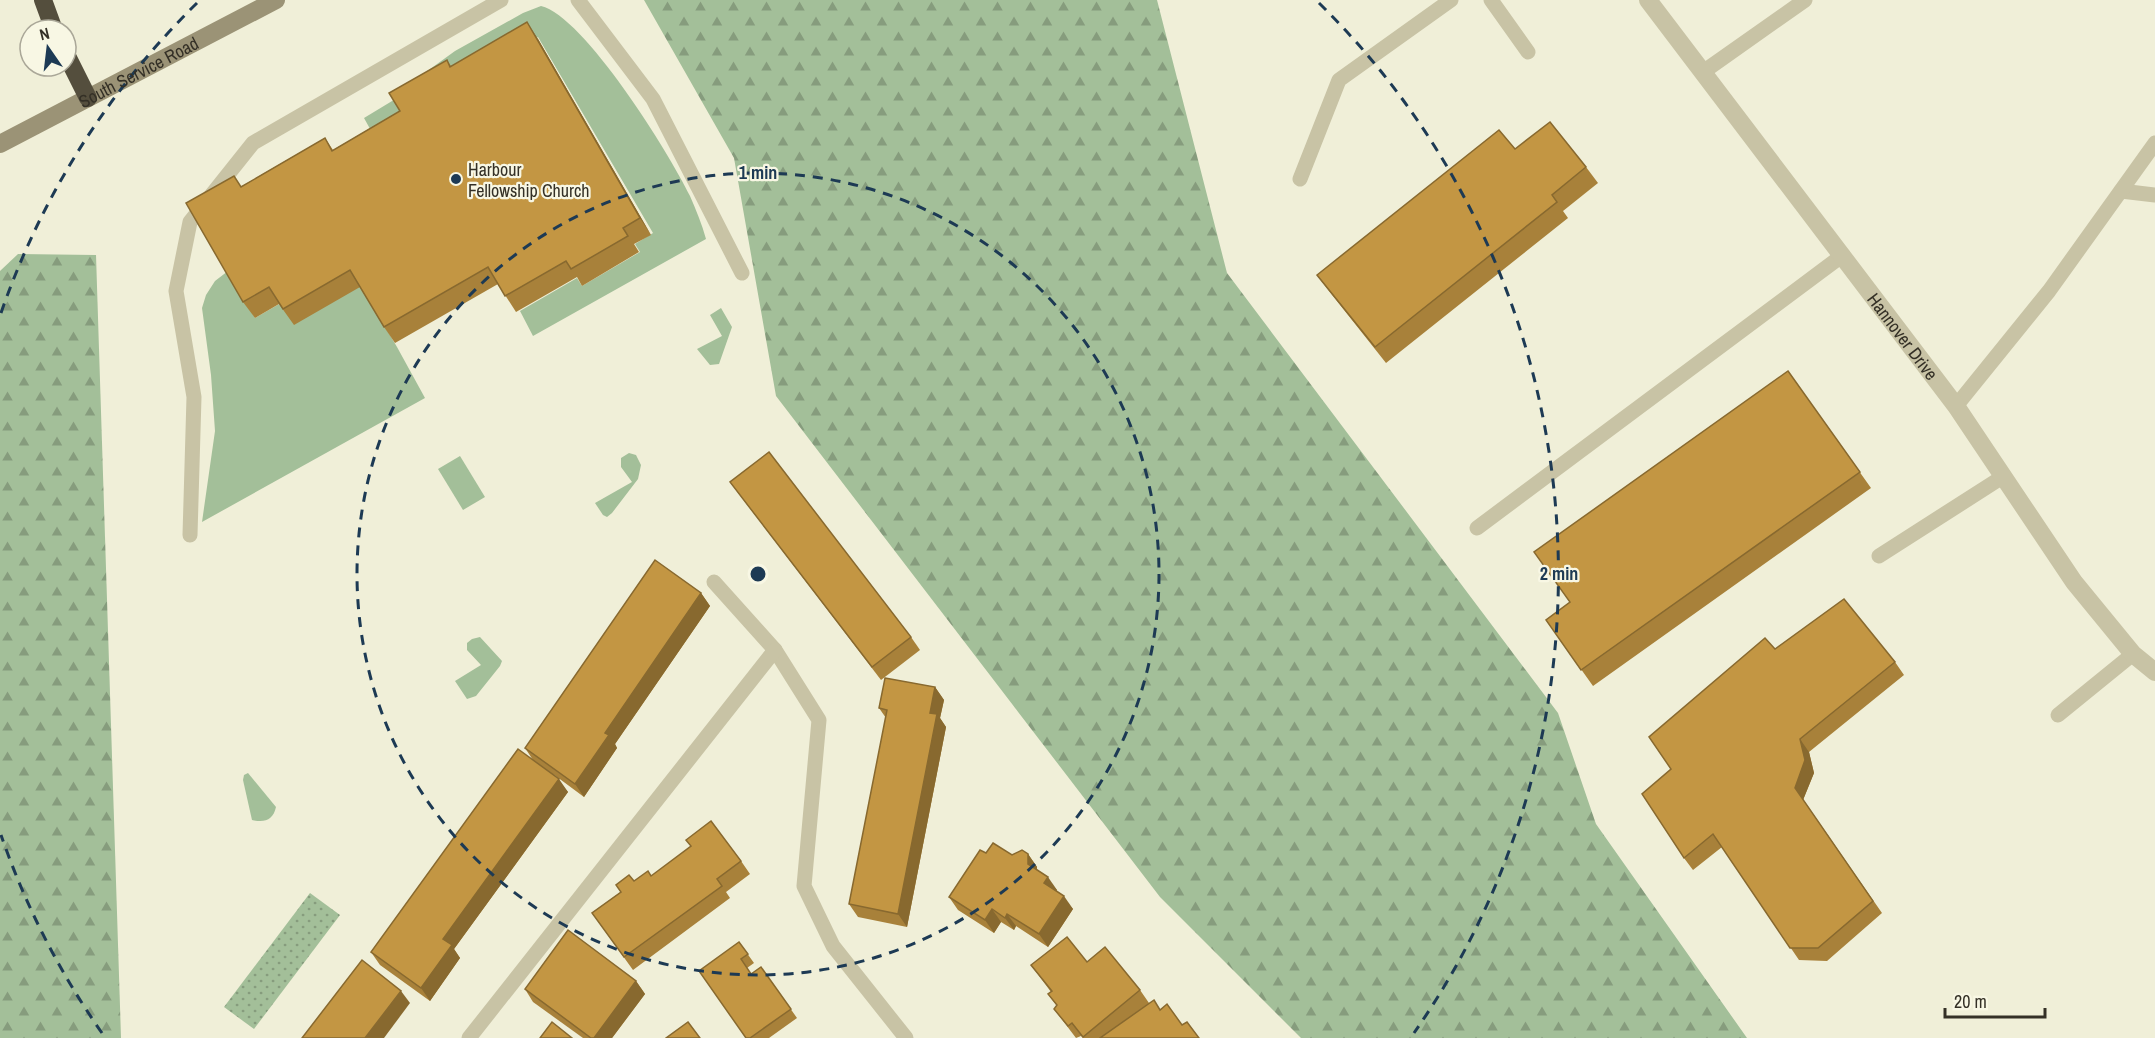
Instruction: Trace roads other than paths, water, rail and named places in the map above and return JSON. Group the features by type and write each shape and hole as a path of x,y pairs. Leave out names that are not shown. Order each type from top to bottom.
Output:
{"highway":[{"path":"42,0 49,18"},
{"path":"78,78 88,98"}],"main road":[{"name":"South Service Road","path":"0,144 276,0"}],"street":[{"name":"Hannover Drive","path":"1648,0 1956,406 2074,582 2133,654 2155,672"}],"lane":[{"path":"190,535 194,397 176,291 190,222 253,143 501,0"},
{"path":"578,0 653,99 742,273"},
{"path":"1300,179 1339,80 1451,0"},
{"path":"1491,0 1528,52"},
{"path":"1703,72 1805,0"},
{"path":"1956,406 2049,291 2155,142"},
{"path":"2121,191 2155,195"},
{"path":"1477,528 1843,255"},
{"path":"1879,556 2004,476"},
{"path":"714,582 775,650 819,720 804,886 833,946 906,1038"},
{"path":"469,1038 775,650"},
{"path":"2058,715 2133,654"}],"place":[{"name":"Harbour Fellowship Church","path":"456,179"}]}
